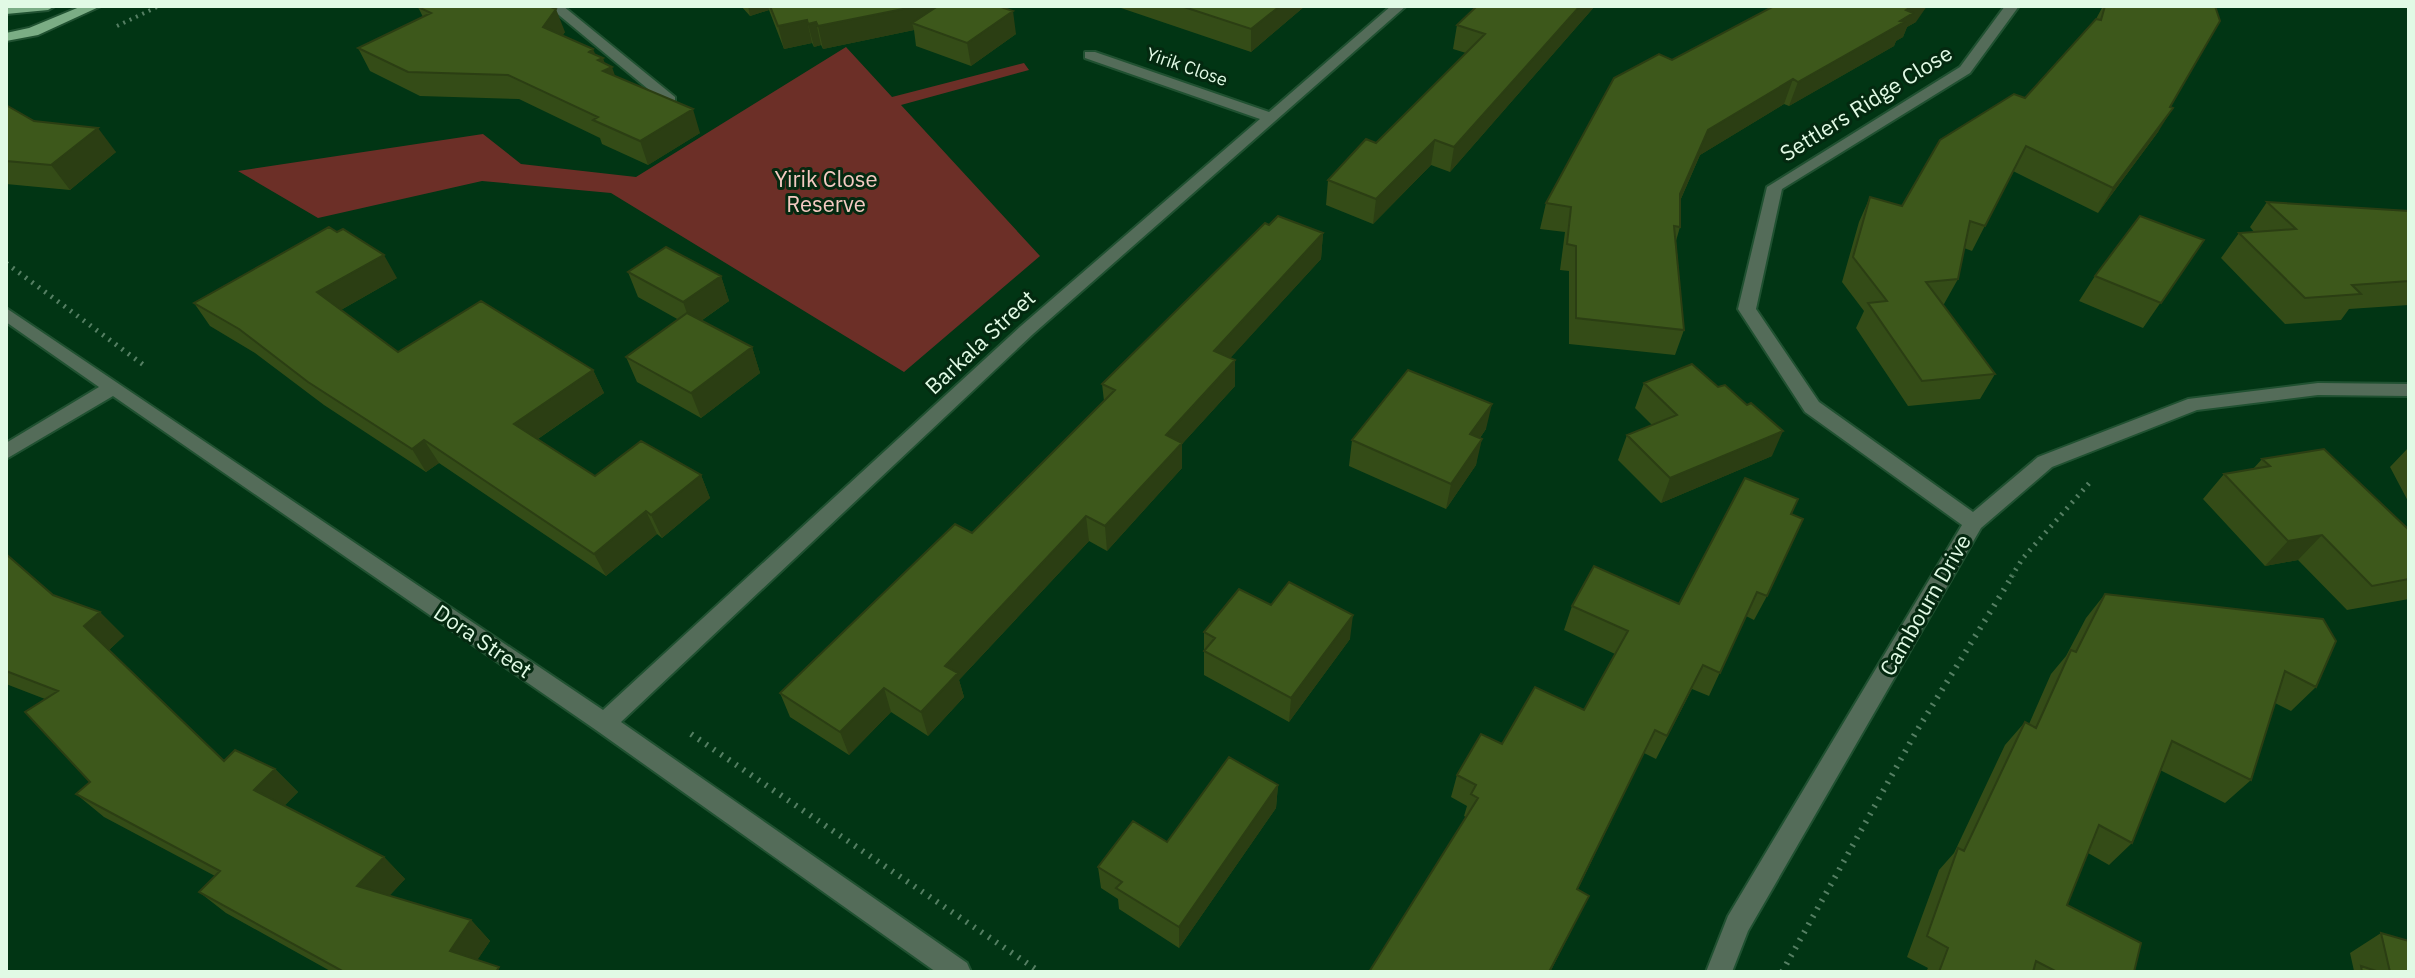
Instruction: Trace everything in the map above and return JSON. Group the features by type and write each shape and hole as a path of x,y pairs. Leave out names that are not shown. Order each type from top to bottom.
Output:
{"main road":[{"path":"6,10 48,6"},
{"path":"6,37 33,32 94,6"}],"street":[{"path":"555,6 670,100"},
{"name":"Barkala Street","path":"604,723 1027,330 1399,6"},
{"name":"Settlers Ridge Close","path":"1974,523 1812,407 1747,309 1775,187 1965,70 2012,6"},
{"name":"Yirik Close","path":"1090,55 1270,117"},
{"name":"Dora Street","path":"6,314 604,723 958,972"},
{"path":"6,452 112,388"},
{"name":"Cambourn Drive","path":"1719,972 1737,925 1974,523 2045,462 2195,404 2318,389 2409,390"}],"path":[{"path":"1782,972 1916,732 2023,558 2093,480 2107,474"}],"green space":[{"name":"Yirik Close Reserve","path":"846,47 892,97 1024,63 1029,70 901,105 1040,256 904,372 611,193 482,181 318,218 238,171 483,134 521,164 636,177"}],"building":[{"path":"419,6 548,6 556,9 543,27 593,49 589,52 603,58 598,60 612,67 603,71 693,109 640,141 593,120 598,117 508,75 408,72 358,48 431,13"},
{"path":"770,6 918,6 818,26 816,22 808,24 807,20 778,26"},
{"path":"938,6 998,6 1013,11 967,43 912,23"},
{"path":"1181,6 1280,6 1251,29"},
{"path":"1477,6 1580,6 1454,147 1435,140 1376,199 1328,180 1366,139 1376,143 1485,34 1457,25"},
{"path":"1774,6 1912,6 1906,10 1913,13 1900,21 1904,22 1798,82 1793,79 1708,130 1680,194 1680,227 1674,226 1684,330 1576,318 1576,246 1567,244 1571,207 1546,203 1614,78 1659,54 1672,60"},
{"path":"2105,6 2215,6 2220,21 2170,107 2173,108 2113,188 2026,146 1985,226 1970,221 1958,279 1926,282 1995,374 1922,381 1868,303 1887,301 1853,257 1870,197 1902,206 1940,140 2014,94 2025,98 2096,19 2101,20"},
{"path":"6,105 34,121 98,128 51,165 6,161"},
{"path":"2267,202 2409,211 2409,281 2352,285 2361,294 2305,298 2239,233 2296,229"},
{"path":"1278,216 1323,233 1214,351 1235,360 1166,435 1182,443 1105,526 1086,516 945,666 958,673 921,712 884,688 840,732 780,693 955,524 972,533 1115,390 1102,384 1265,223 1269,225"},
{"path":"2140,216 2204,240 2161,303 2095,276"},
{"path":"329,227 337,232 343,229 384,255 317,292 398,352 481,301 593,370 514,424 595,476 641,441 701,475 651,515 646,511 594,554 424,440 412,449 308,382 239,329 194,303"},
{"path":"666,247 721,276 683,302 628,272"},
{"path":"687,313 752,347 691,393 626,357"},
{"path":"1692,364 1718,387 1725,385 1747,405 1751,403 1783,431 1670,478 1627,435 1677,415 1644,383"},
{"path":"1408,370 1492,404 1470,434 1482,439 1451,484 1352,440"},
{"path":"2324,449 2409,530 2409,579 2372,586 2322,535 2288,541 2224,474 2270,466 2262,459"},
{"path":"1745,478 1798,499 1791,514 1803,519 1767,596 1757,592 1720,673 1703,665 1667,736 1655,730 1577,889 1589,896 1549,972 1369,972 1478,798 1471,794 1476,785 1457,775 1481,734 1502,744 1535,687 1584,710 1628,631 1572,606 1594,566 1679,604"},
{"path":"6,554 53,595 100,612 84,626 224,761 235,750 275,769 254,790 384,857 357,886 471,920 450,951 499,967 496,972 344,972 199,892 220,871 76,794 90,782 25,712 58,691 6,671"},
{"path":"1289,582 1353,615 1291,698 1204,651 1215,638 1204,632 1239,589 1271,605"},
{"path":"2105,594 2323,619 2336,641 2316,687 2285,671 2251,780 2172,741 2132,843 2099,825 2067,905 2141,943 2134,972 2057,972 2036,961 2033,972 1939,972 1948,948 1927,936 1958,848 1964,851 2025,722 2036,728 2071,650 2076,652"},
{"path":"1229,757 1278,785 1179,927 1116,888 1122,882 1098,867 1133,821 1167,842"},
{"path":"2381,933 2409,941 2409,972 2390,972"},
{"path":"2361,966 2379,972 2362,972"}]}
